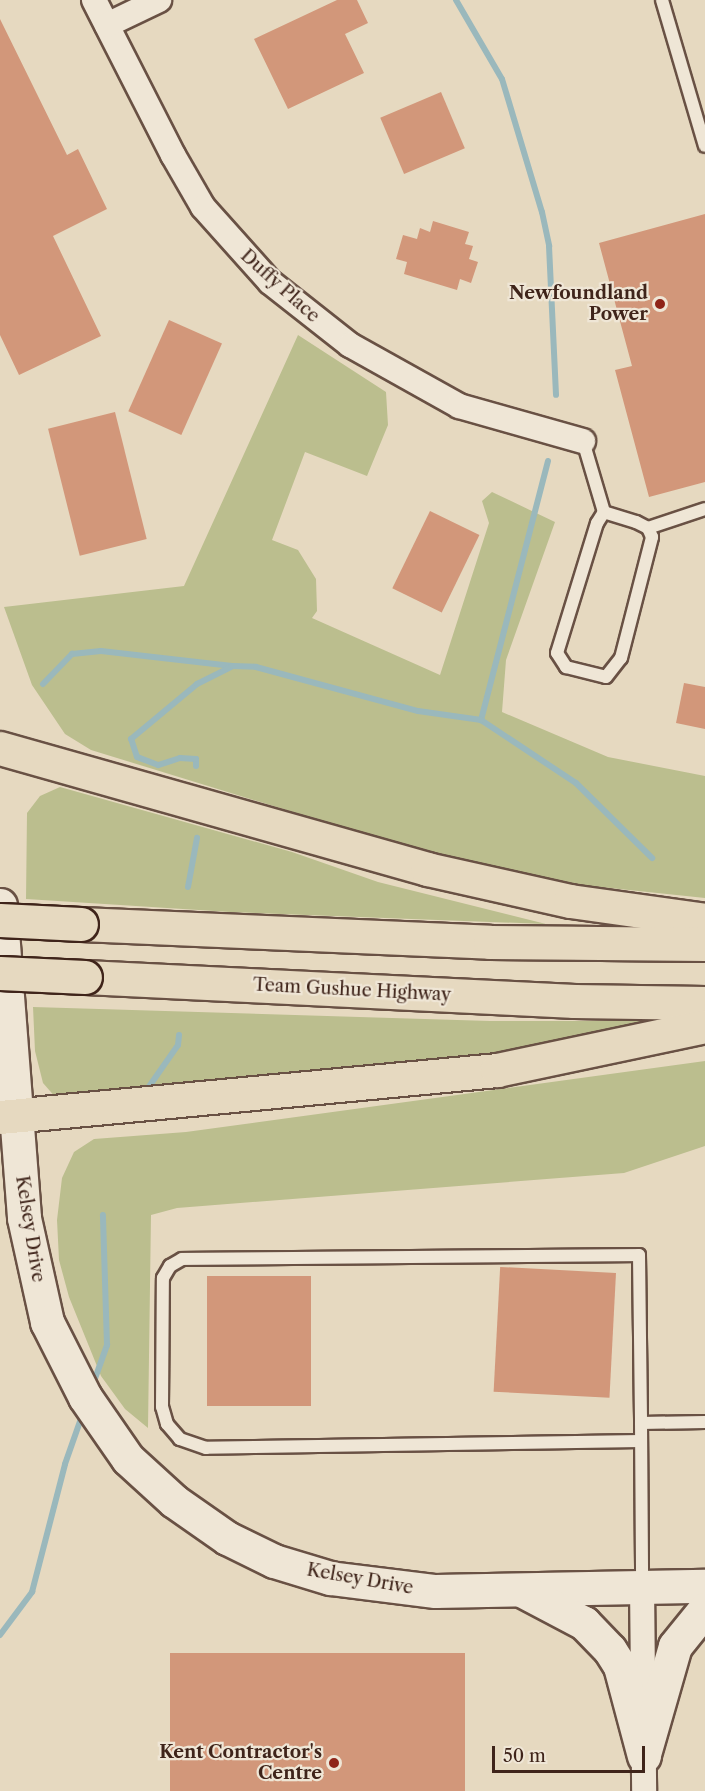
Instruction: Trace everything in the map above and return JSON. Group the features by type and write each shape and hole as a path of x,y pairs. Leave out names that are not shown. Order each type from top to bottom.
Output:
{"highway":[{"path":"0,748 427,869 570,902 705,920"},
{"path":"0,920 490,942 705,944"},
{"name":"Team Gushue Highway","path":"0,973 574,1001 705,1003"},
{"path":"7,1117 497,1070 705,1026"}],"main road":[{"name":"Kelsey Drive","path":"0,905 7,1117 24,1218 47,1322 86,1397 128,1459 183,1507 227,1538 274,1561 330,1578 435,1591 642,1585 705,1586"},
{"path":"519,1588 584,1623 610,1650 620,1666 644,1756"},
{"path":"644,1756 675,1646 705,1609"}],"street":[{"name":"Duffy Place","path":"94,0 173,156 203,207 270,282 351,345 459,406 583,441"},
{"path":"108,26 159,0"},
{"path":"642,1585 644,1791"}],"lane":[{"path":"663,0 705,146"},
{"path":"583,441 604,512 597,523 558,642 559,662 566,667 606,677 614,671 621,658 652,537 648,528 621,514 604,512"},
{"path":"648,528 705,509"},
{"path":"641,1441 206,1449 180,1439 167,1424 162,1407 163,1278 171,1266 182,1259 639,1255 641,1423 642,1585"},
{"path":"641,1423 705,1422"}],"green space":[{"path":"298,335 386,392 388,425 367,476 305,452 272,540 298,550 316,579 317,611 312,618 440,675 489,523 482,501 492,492 555,522 506,660 502,712 608,757 705,776 705,898 553,882 436,856 91,750 65,734 32,685 4,607 184,586"},
{"path":"60,787 292,852 378,882 546,924 230,912 26,899 27,813 40,796"},
{"path":"33,1007 490,1021 705,1021 407,1068 57,1099 43,1083 35,1051"},
{"path":"705,1061 705,1146 624,1173 177,1208 151,1215 148,1428 125,1409 101,1376 69,1297 59,1260 57,1220 62,1178 74,1152 94,1139 186,1132"}],"building":[{"path":"337,0 357,0 368,23 345,34 364,73 288,109 254,39"},
{"path":"0,19 67,155 78,149 107,209 53,236 101,336 19,375 0,335"},
{"path":"441,92 465,148 404,174 380,118"},
{"name":"Newfoundland Power","path":"705,214 705,482 649,497 615,370 632,366 599,243"},
{"path":"433,221 469,232 465,244 473,246 469,259 478,262 471,283 460,279 457,290 404,274 407,262 396,259 403,235 417,239 420,228 430,232"},
{"path":"169,320 222,344 181,435 128,411"},
{"path":"115,412 147,539 80,556 48,429"},
{"path":"430,511 479,535 442,612 392,588"},
{"path":"684,683 705,687 705,729 676,723"},
{"path":"500,1267 616,1273 609,1398 494,1392"},
{"path":"207,1276 311,1276 311,1406 207,1406"},
{"path":"170,1653 465,1653 465,1791 170,1791"}],"waterway":[{"path":"456,0 502,79 542,212 549,246 556,395"},
{"path":"548,461 481,720 576,783 652,858"},
{"path":"43,684 72,654 101,651 232,666"},
{"path":"196,766 196,759 180,758 158,765 137,757 131,739 197,684 233,666 256,667 418,711 481,720"},
{"path":"188,887 197,838"},
{"path":"148,1088 178,1045 179,1035"},
{"path":"92,1387 107,1345 103,1215"},
{"path":"0,1635 32,1592 65,1464 83,1413"}],"place":[{"name":"Newfoundland Power","path":"660,304"},
{"name":"Kent Contractor's Centre","path":"334,1763"}]}
